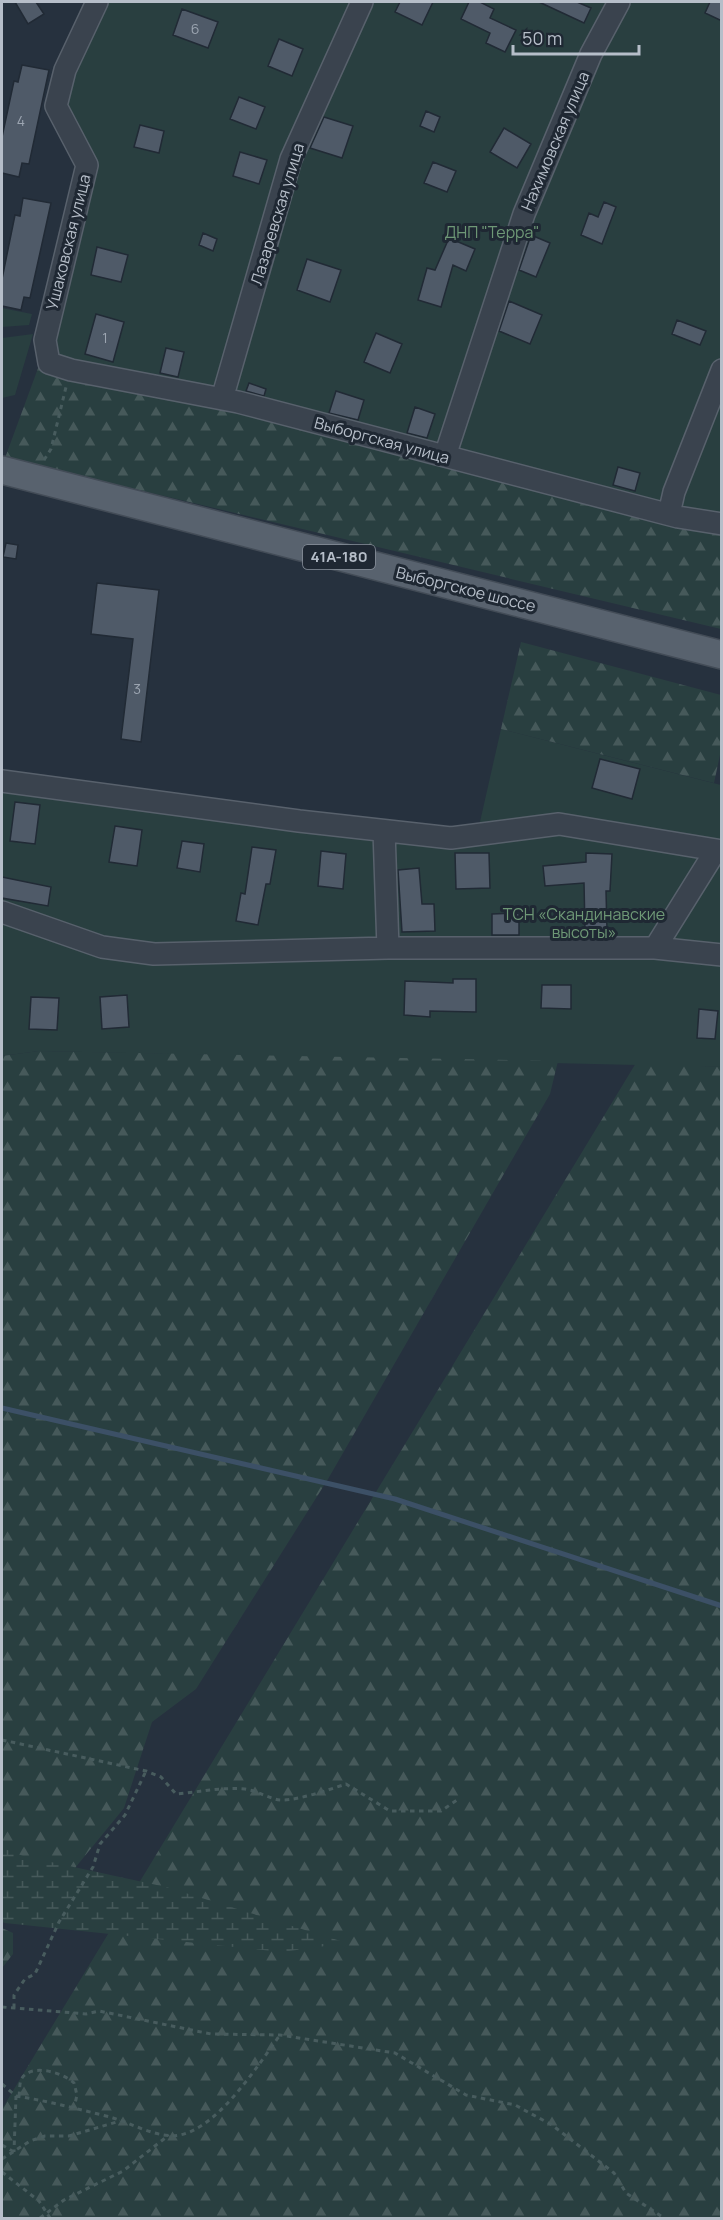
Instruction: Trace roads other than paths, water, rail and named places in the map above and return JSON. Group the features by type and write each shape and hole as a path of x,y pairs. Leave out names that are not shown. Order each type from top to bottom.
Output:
{"main road":[{"name":"Выборгское шоссе","path":"2,470 722,655"}],"street":[{"name":"Ушаковская улица","path":"47,355 45,340 87,165 56,106 65,70 97,2"},
{"name":"Лазаревская улица","path":"222,399 291,159 362,2"},
{"name":"Нахимовская улица","path":"445,456 524,214 591,54 619,2"},
{"name":"Выборгская улица","path":"47,355 49,363 71,370 222,399 669,514 722,524"},
{"path":"669,514 674,492 722,370"},
{"path":"2,781 451,838 559,824 719,850 655,948"},
{"path":"384,831 388,948"},
{"path":"2,912 102,947 154,954 388,948 655,948 722,955"}],"waterway":[{"path":"2,1408 395,1499 722,1606"}],"park label":[{"name":"ДНП \"Терра\"","path":"492,232"},
{"name":"ТСН «Скандинавские высоты»","path":"584,923"}]}
